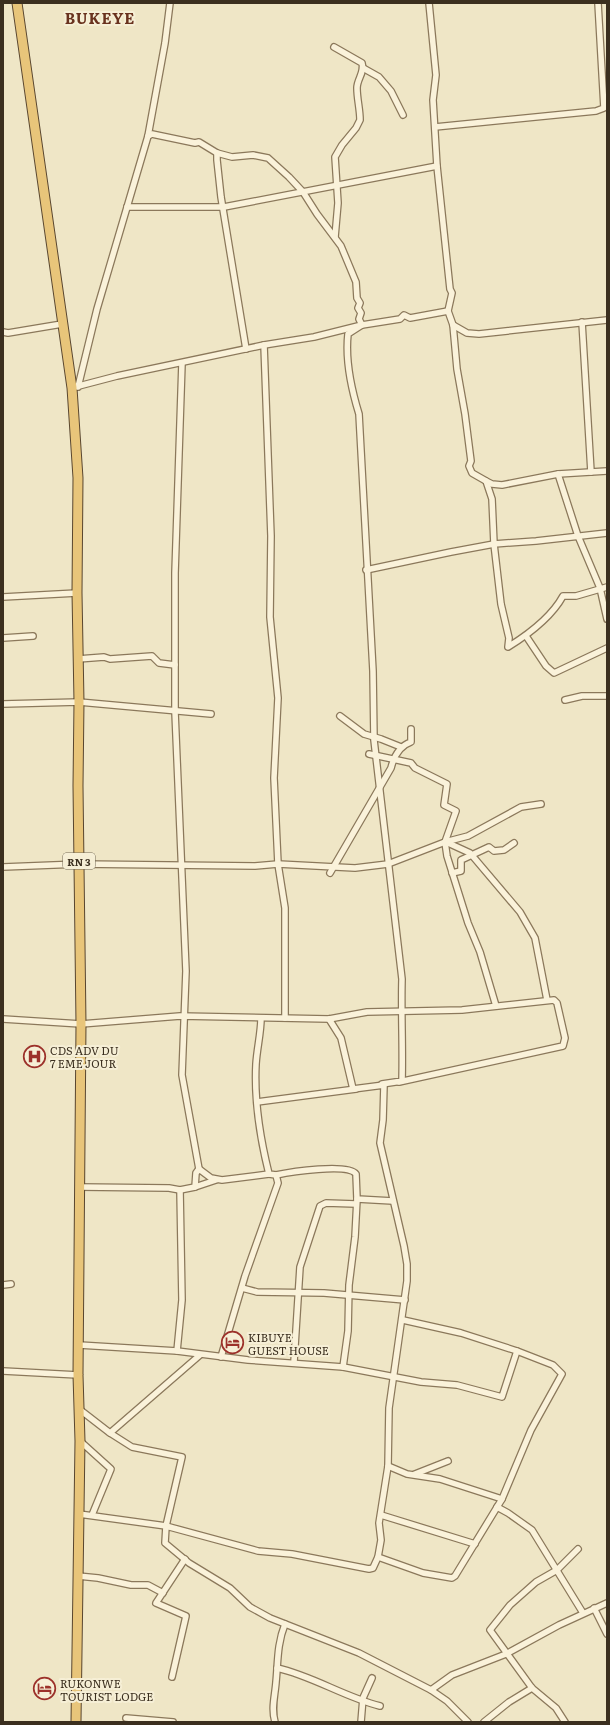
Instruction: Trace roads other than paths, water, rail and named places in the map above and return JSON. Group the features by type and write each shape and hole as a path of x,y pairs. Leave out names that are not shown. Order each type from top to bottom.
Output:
{"highway":[{"name":"RN 3","path":"17,3 62,324 75,387 78,478 78,786 81,1024 78,1345 80,1441 76,1722"}],"street":[{"path":"75,387 148,136 165,43 170,3"},
{"path":"429,3 436,75 433,100 437,166 450,290 452,293 448,311 453,325 457,369 470,461 469,466 472,473 492,484 502,484 558,474 607,471"},
{"path":"435,126 604,108 598,3"},
{"path":"334,47 362,63 363,68 357,87 357,106 360,120 335,157 338,203 335,237"},
{"path":"363,68 379,77 391,91 403,115"},
{"path":"148,136 152,134 194,144 199,142 218,153 237,157 253,155 268,158 303,192 317,214 341,246 356,282 357,298 360,303 358,308 361,313 359,319 362,325"},
{"path":"218,153 217,160 246,349"},
{"path":"127,208 224,207 437,166"},
{"path":"75,387 117,376 264,344 314,337 362,325 400,319 404,315 410,318 448,311"},
{"path":"453,325 466,333 479,334 607,320"},
{"path":"582,322 591,472"},
{"path":"3,332 62,324"},
{"path":"362,325 348,334 346,346 351,385 359,414 372,670 374,737 372,755 379,789 402,979 402,1081"},
{"path":"264,344 271,536 270,617 278,698 274,778 278,864 285,908 285,1018"},
{"path":"182,363 176,572 174,712 186,971 186,1016 182,1076 199,1169 196,1173 195,1187"},
{"path":"558,474 578,536 600,588 607,619"},
{"path":"486,481 492,499 494,544 501,604 509,638 508,647 526,636 556,608 563,596 576,596 607,587"},
{"path":"366,570 494,544 607,532"},
{"path":"3,596 77,593"},
{"path":"3,638 33,636"},
{"path":"526,636 546,666 554,673 607,648"},
{"path":"78,659 104,657 110,659 152,656 159,663 175,665"},
{"path":"565,700 582,696 607,696"},
{"path":"3,704 79,702 174,712 211,714"},
{"path":"340,716 364,734 401,747"},
{"path":"330,873 391,768 393,759 401,747 411,742 411,729"},
{"path":"372,755 411,763 415,768 447,784 444,805 456,811 445,842 452,873 468,923 480,952 496,1006"},
{"path":"3,867 79,864 255,866 278,864 356,868 388,864 445,842 468,836 521,807 541,804"},
{"path":"445,842 471,854 520,912 535,938 547,1000"},
{"path":"452,873 461,871 461,860 471,854 489,847 494,851 504,850 514,843"},
{"path":"3,1019 81,1024 186,1016 329,1018 367,1012 462,1010 547,1000 554,1000 557,1003 565,1038 563,1046 384,1085 257,1102"},
{"path":"221,1357 242,1288 277,1188 278,1180 272,1174 260,1136 256,1063 261,1018"},
{"path":"329,1018 340,1038 353,1089"},
{"path":"353,1089 402,1081"},
{"path":"79,1514 166,1526 258,1551 292,1554 369,1569 375,1567 381,1540 379,1523 388,1466 389,1408 403,1320 407,1264 380,1143 384,1085"},
{"path":"199,1169 216,1180"},
{"path":"79,1187 170,1188 180,1190 216,1180 329,1169 353,1170 357,1175 355,1237 350,1272 348,1331 343,1367"},
{"path":"177,1351 182,1288 179,1221 180,1190"},
{"path":"294,1362 297,1293 300,1267 320,1206 326,1203 393,1201"},
{"path":"3,1285 10,1284"},
{"path":"242,1288 258,1292 405,1300"},
{"path":"378,1557 423,1573 452,1578 475,1544 502,1499 531,1430 562,1374 553,1365 516,1351 461,1333 403,1320"},
{"path":"78,1345 177,1351 200,1355 343,1367 421,1382 457,1385 502,1397 516,1351"},
{"path":"110,1433 200,1355"},
{"path":"3,1371 78,1375"},
{"path":"79,1409 110,1433 132,1447 182,1457 166,1526 165,1543 185,1559 230,1588 245,1604 285,1624 310,1632 358,1653 431,1690 448,1701 468,1722"},
{"path":"80,1441 111,1470 92,1515"},
{"path":"413,1475 448,1461"},
{"path":"388,1466 413,1475 440,1479 502,1499"},
{"path":"497,1507 508,1512 532,1530 583,1613"},
{"path":"381,1515 475,1544"},
{"path":"565,1722 556,1708 532,1688 490,1630 510,1605 536,1582 557,1570 578,1549"},
{"path":"172,1677 186,1616 156,1603 185,1559"},
{"path":"78,1576 148,1585 163,1593"},
{"path":"431,1690 452,1675 506,1654 583,1613 607,1603"},
{"path":"594,1608 607,1634"},
{"path":"275,1722 272,1711 279,1638 285,1624"},
{"path":"277,1668 296,1672 362,1702 380,1706"},
{"path":"360,1722 362,1702 372,1678"},
{"path":"484,1722 509,1702 532,1688"},
{"path":"126,1718 173,1722"}],"place":[{"name":"CDS ADV DU 7 EME JOUR","path":"35,1056"},
{"name":"KIBUYE GUEST HOUSE","path":"232,1343"},
{"name":"RUKONWE TOURIST LODGE","path":"44,1689"}],"district":[{"name":"BUKEYE","path":"100,17"}]}
